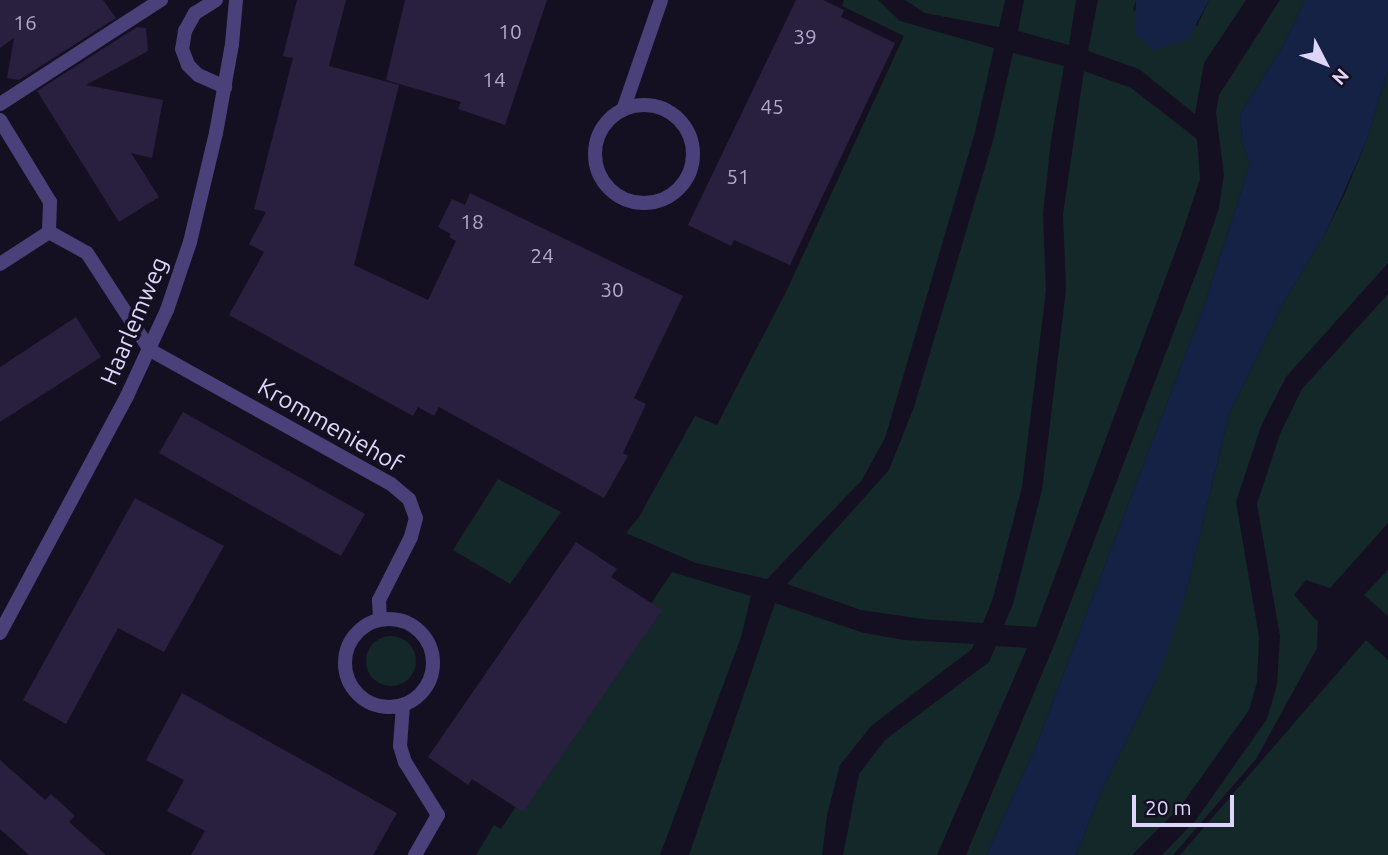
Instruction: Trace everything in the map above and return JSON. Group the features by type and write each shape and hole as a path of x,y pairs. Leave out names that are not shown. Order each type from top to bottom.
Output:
{"street":[{"path":"0,104 161,0"},
{"path":"216,0 195,13 185,31 183,49 188,65 198,75 225,87"},
{"name":"Haarlemweg","path":"0,633 150,351 190,242 225,87 236,0"},
{"path":"623,110 638,105 662,110 682,123 690,137 691,168 674,193 660,201 629,201 614,193 596,166 595,149 600,133 610,120 623,110 661,0"},
{"path":"0,120 50,202 49,232"},
{"path":"49,232 87,253 150,351"},
{"path":"0,264 49,232"},
{"name":"Krommeniehof","path":"150,351 391,484 409,499 416,518 411,537 379,600 380,619"},
{"path":"380,619 401,620 421,631 434,657 433,673 427,687 403,705 376,705 361,697 346,672 345,659 352,639 367,624 380,619"},
{"path":"403,705 400,746 405,762 438,815 415,855"}],"green space":[{"path":"844,0 878,0 900,21 994,48 975,132 885,438 862,480 767,579 696,563 626,533 639,517 695,416 717,425 787,290 904,36 842,6"},
{"path":"905,0 1005,0 999,27 925,13"},
{"path":"1024,0 1076,0 1069,45 1018,31"},
{"path":"1098,0 1136,0 1133,10 1197,26 1209,0 1246,0 1204,63 1195,114 1139,69 1088,51"},
{"path":"1280,0 1305,0 1283,46 1240,114 1242,141 1250,164 1204,306 1034,751 986,855 966,855 1057,638 1219,208 1224,174 1216,113 1219,95"},
{"path":"1013,53 1064,66 1051,140 1043,214 1046,290 1022,487 993,598 983,623 923,619 861,610 787,584 889,470 914,407 994,137"},
{"path":"1084,71 1131,88 1197,139 1200,179 1036,627 1004,625 1013,604 1042,490 1066,290 1063,214"},
{"path":"1388,71 1388,263 1286,377 1261,426 1236,502 1259,637 1257,682 1249,710 1180,807 1132,855 1076,855 1101,792 1155,683 1187,588 1229,414 1282,305 1326,232 1346,191 1366,142"},
{"path":"1388,294 1388,523 1330,588 1306,580 1294,595 1318,622 1317,648 1256,759 1173,855 1162,855 1196,820 1267,719 1277,685 1280,636 1257,504 1280,434 1302,389"},
{"path":"498,479 561,512 510,584 453,550"},
{"path":"1388,570 1388,616 1364,595"},
{"path":"672,572 751,596 741,637 660,855 476,855 494,825 501,829"},
{"path":"775,603 864,633 904,640 974,644 972,649 871,726 840,765 827,815 822,855 689,855"},
{"path":"391,636 408,644 416,661 408,678 391,686 374,678 366,661 374,644"},
{"path":"1366,640 1388,660 1388,855 1180,855"},
{"path":"996,646 1027,648 937,855 843,855 859,774 885,740 989,662"}],"water":[{"path":"1136,0 1209,0 1188,39 1153,50 1135,33"},
{"path":"1305,0 1388,0 1388,71 1366,142 1326,232 1282,305 1229,414 1187,588 1167,652 1155,683 1101,792 1076,855 986,855 1034,751 1204,306 1250,164 1242,141 1240,114 1283,46"}],"building":[{"path":"0,0 103,0 116,18 19,80 7,78 14,38 0,48"},
{"path":"297,0 346,0 329,66 399,85 354,265 428,300 456,241 449,237 451,234 438,227 452,199 465,205 470,193 683,296 634,398 646,404 623,453 628,456 604,498 439,407 434,416 418,407 413,416 229,315 264,252 249,244 266,212 254,209 293,58 283,56"},
{"path":"405,0 547,0 505,125 458,109 461,102 386,80"},
{"path":"796,0 823,0 844,10 841,17 895,43 790,265 734,240 731,246 688,225"},
{"path":"137,27 146,28 148,51 86,85 163,100 152,158 131,153 159,197 119,222 37,91"},
{"path":"76,317 101,357 0,422 0,367"},
{"path":"183,412 365,514 341,556 159,453"},
{"path":"135,498 224,546 164,652 118,628 66,724 23,700"},
{"path":"576,542 617,569 611,577 662,610 523,812 472,779 468,785 428,757"},
{"path":"182,693 397,813 373,855 191,855 205,831 167,811 184,780 146,760"},
{"path":"0,760 45,800 51,794 75,816 69,822 106,855 29,855 0,829"}]}
